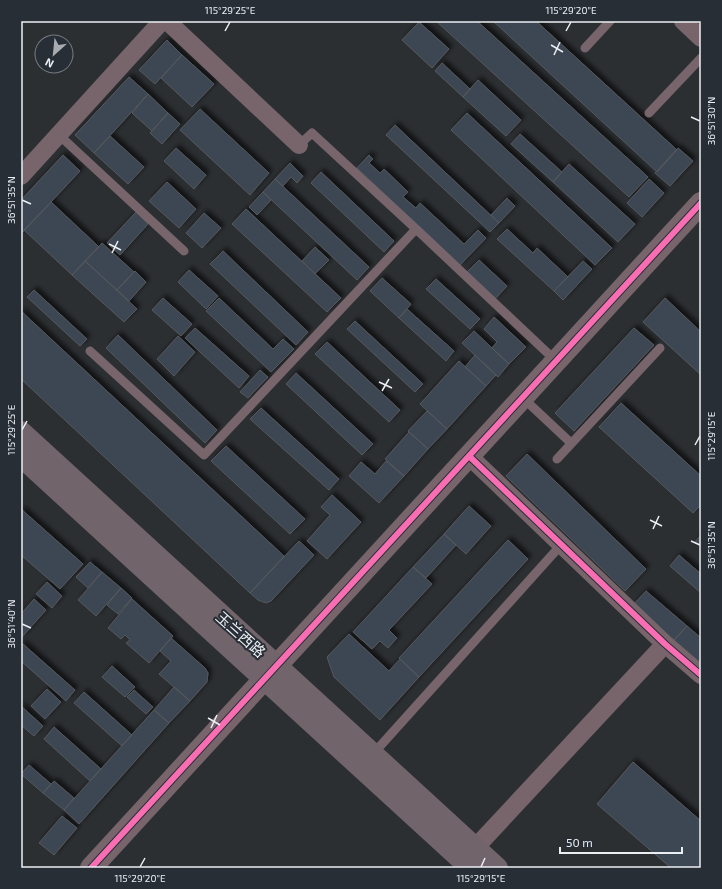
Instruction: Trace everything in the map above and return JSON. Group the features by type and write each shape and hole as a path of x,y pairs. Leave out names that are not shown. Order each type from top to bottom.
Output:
{"highway":[{"name":"玉兰西路","path":"21,432 270,672 473,858 497,868"},
{"name":"玉兰西路","path":"24,465 270,672 373,754 473,858"}],"street":[{"path":"21,176 162,21"},
{"path":"167,21 299,145"},
{"path":"683,21 701,38"},
{"path":"91,868 701,203"},
{"path":"469,456 665,644 701,675"},
{"path":"473,858 665,644"}],"lane":[{"path":"585,48 610,21"},
{"path":"649,113 701,58"},
{"path":"299,145 312,133 556,361"},
{"path":"59,134 184,251"},
{"path":"90,351 204,456 416,229"},
{"path":"556,460 660,348"},
{"path":"522,398 571,443"},
{"path":"373,754 561,545"}],"building":[{"path":"436,21 477,21 648,177 629,197"},
{"path":"493,21 536,21 677,150 657,172"},
{"path":"419,22 449,49 432,68 402,40"},
{"path":"167,40 182,55 155,84 139,70"},
{"path":"182,55 214,84 192,107 161,78"},
{"path":"442,63 470,89 463,97 435,71"},
{"path":"129,77 148,94 94,153 75,135"},
{"path":"478,80 521,120 506,136 463,97"},
{"path":"148,94 168,113 152,131 132,113"},
{"path":"200,109 269,173 250,195 180,130"},
{"path":"168,113 180,124 162,144 150,133"},
{"path":"467,113 612,248 595,265 451,130"},
{"path":"395,125 499,223 490,232 386,135"},
{"path":"520,134 562,172 553,182 511,144"},
{"path":"110,136 144,167 128,184 94,153"},
{"path":"176,148 206,175 194,189 164,161"},
{"path":"678,148 693,161 670,186 655,173"},
{"path":"63,155 80,171 21,234 21,200"},
{"path":"369,155 373,159 369,163 380,173 384,169 408,192 403,197 416,208 420,203 464,244 478,230 486,238 460,265 357,168"},
{"path":"290,163 303,176 297,183 291,177 283,186 275,179"},
{"path":"569,164 635,224 618,242 553,182"},
{"path":"321,172 394,241 384,252 311,183"},
{"path":"275,179 369,267 357,280 263,192"},
{"path":"649,179 664,193 642,217 627,203"},
{"path":"167,182 196,209 179,228 149,201"},
{"path":"263,192 271,200 257,215 249,207"},
{"path":"507,198 515,206 499,223 491,215"},
{"path":"51,202 99,247 72,275 24,230"},
{"path":"246,209 341,298 327,312 232,224"},
{"path":"136,212 148,224 120,255 107,243"},
{"path":"204,213 221,228 202,248 186,233"},
{"path":"507,229 533,253 537,248 568,277 554,291 497,239"},
{"path":"102,243 134,272 117,290 85,261"},
{"path":"315,247 329,260 315,274 302,261"},
{"path":"223,251 308,332 296,345 210,264"},
{"path":"479,260 507,286 495,299 467,272"},
{"path":"85,261 137,309 124,322 72,275"},
{"path":"583,261 592,269 563,300 554,291"},
{"path":"189,270 218,296 206,309 178,282"},
{"path":"135,271 146,282 129,301 117,290"},
{"path":"382,278 411,304 399,318 370,291"},
{"path":"436,279 480,319 470,329 426,289"},
{"path":"34,290 87,339 80,346 27,297"},
{"path":"163,298 192,324 181,336 152,310"},
{"path":"219,298 273,349 283,339 294,349 271,372 206,311"},
{"path":"665,298 701,332 701,375 643,322"},
{"path":"407,309 454,351 446,361 399,318"},
{"path":"21,311 284,556 250,593 21,379"},
{"path":"494,317 526,347 509,364 492,348 497,342 484,329"},
{"path":"355,321 423,384 415,392 347,329"},
{"path":"195,328 249,376 239,388 185,338"},
{"path":"634,328 654,345 574,431 555,413"},
{"path":"474,331 509,364 498,377 462,343"},
{"path":"118,335 217,430 205,443 106,348"},
{"path":"178,336 195,352 174,376 157,359"},
{"path":"327,342 400,410 389,422 315,354"},
{"path":"475,355 496,375 486,386 465,367"},
{"path":"459,361 486,386 447,429 420,404"},
{"path":"260,370 268,377 248,398 240,392"},
{"path":"296,373 373,444 362,455 286,384"},
{"path":"621,403 701,476 701,505 693,513 599,427"},
{"path":"261,408 339,479 329,490 250,419"},
{"path":"427,411 447,429 428,449 408,431"},
{"path":"409,432 428,449 404,476 385,459"},
{"path":"226,446 305,519 290,534 211,461"},
{"path":"527,454 646,569 625,591 506,476"},
{"path":"386,461 404,476 379,503 349,476 361,462 375,474"},
{"path":"332,495 361,522 327,559 307,541 330,515 321,507"},
{"path":"469,506 491,526 466,554 444,534"},
{"path":"21,509 83,564 60,589 21,555"},
{"path":"444,534 456,545 426,578 413,567"},
{"path":"701,535 701,547 695,542"},
{"path":"508,540 528,559 419,677 399,658"},
{"path":"299,541 314,555 271,601 266,603 258,600 250,593"},
{"path":"679,555 701,574 701,593 670,566"},
{"path":"90,562 102,572 88,588 76,577"},
{"path":"413,567 432,584 389,630 397,638 388,648 380,641 372,649 353,632"},
{"path":"102,572 121,588 96,616 78,600"},
{"path":"47,582 62,596 52,608 36,594"},
{"path":"121,588 132,598 118,614 107,605"},
{"path":"646,591 687,626 674,640 633,605"},
{"path":"34,599 46,610 21,638 21,614"},
{"path":"132,599 173,636 149,663 126,643 130,640 125,635 121,639 108,628"},
{"path":"687,626 701,638 701,663 674,640"},
{"path":"349,634 389,671 400,659 419,677 380,720 334,677 327,657"},
{"path":"171,638 205,668 208,673 207,682 190,701 159,674 171,661 160,651"},
{"path":"23,644 75,690 66,701 21,661 21,646"},
{"path":"112,666 135,687 125,697 102,677"},
{"path":"174,687 190,701 169,723 154,710"},
{"path":"47,689 61,702 45,719 31,706"},
{"path":"134,690 153,707 146,714 127,697"},
{"path":"84,692 132,735 122,746 74,703"},
{"path":"21,706 43,726 34,736 21,725"},
{"path":"154,710 169,723 79,824 64,810"},
{"path":"54,727 101,769 90,781 44,739"},
{"path":"633,762 701,821 701,868 671,868 597,804"},
{"path":"29,765 51,784 43,793 21,774"},
{"path":"54,781 74,798 64,810 43,793"},
{"path":"62,816 77,828 54,855 39,843"}],"cycle path":[{"path":"91,868 701,203"},
{"path":"469,456 665,644 701,675"}]}
